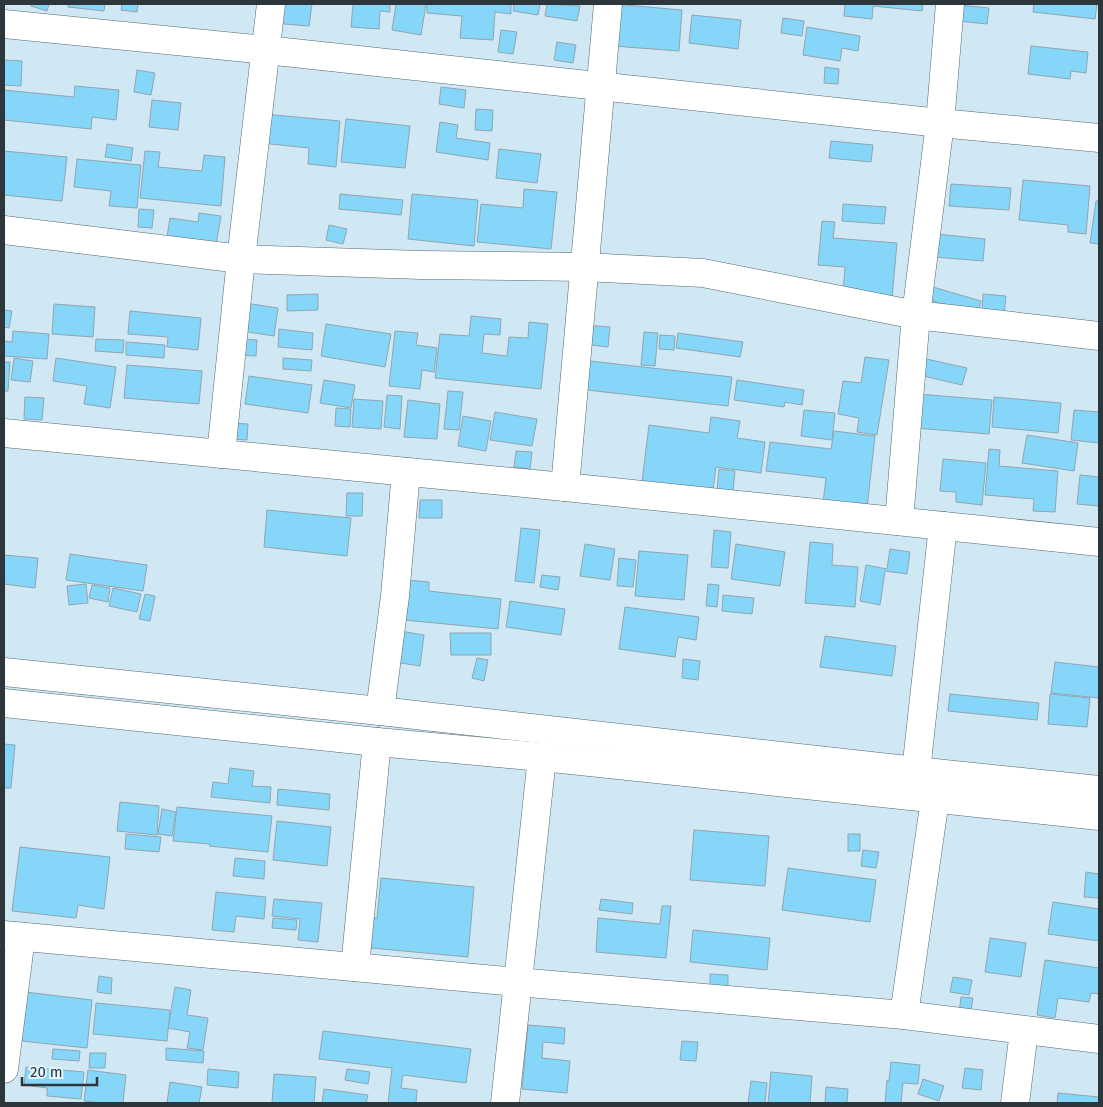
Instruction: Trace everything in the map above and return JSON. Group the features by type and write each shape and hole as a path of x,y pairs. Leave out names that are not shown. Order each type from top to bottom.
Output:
{"street":[{"path":"221,454 271,4"},
{"path":"564,487 608,4"},
{"path":"899,521 916,315 940,123 950,4"},
{"path":"4,24 266,50 940,123 1099,138"},
{"path":"4,230 242,260 421,266 584,267 703,273 916,315 1099,336"},
{"path":"4,432 1099,542"},
{"path":"380,711 395,596 406,472"},
{"path":"916,771 943,526"},
{"path":"4,672 380,711 1099,790"},
{"path":"4,703 376,742 542,757 1099,816"},
{"path":"355,967 376,742"},
{"path":"505,1103 542,757"},
{"path":"904,1015 935,799"},
{"path":"4,1068 12,936 904,1015 1099,1039"},
{"path":"1016,1103 1024,1031"}],"building":[{"path":"32,4 49,4 47,11 31,6"},
{"path":"69,4 105,4 104,11 68,7"},
{"path":"122,4 138,4 137,12 121,10"},
{"path":"274,4 312,4 309,26 272,23"},
{"path":"353,4 390,4 390,12 380,11 379,29 351,27"},
{"path":"396,4 426,4 421,35 392,30"},
{"path":"427,4 511,4 511,14 495,12 493,40 460,38 462,16 427,13"},
{"path":"514,4 540,4 538,15 513,11"},
{"path":"547,4 580,6 577,21 545,16"},
{"path":"614,4 682,10 679,51 613,46"},
{"path":"845,4 923,4 922,11 873,6 872,19 844,16"},
{"path":"1034,4 1097,4 1095,19 1033,12"},
{"path":"959,5 989,8 987,24 957,21"},
{"path":"692,15 741,20 738,49 689,43"},
{"path":"783,18 804,21 802,36 781,33"},
{"path":"807,27 860,36 858,51 842,48 840,61 803,55"},
{"path":"501,30 517,32 513,54 498,52"},
{"path":"557,42 576,45 573,63 554,60"},
{"path":"1031,46 1088,52 1086,73 1071,71 1070,79 1028,74"},
{"path":"4,60 22,61 21,86 4,85"},
{"path":"825,67 839,69 838,84 824,83"},
{"path":"137,70 155,73 151,95 134,92"},
{"path":"75,86 119,90 116,120 92,117 91,129 4,120 4,90 74,97"},
{"path":"441,87 466,90 464,108 439,104"},
{"path":"152,100 181,103 178,130 149,127"},
{"path":"476,109 493,110 492,131 475,130"},
{"path":"264,114 340,121 336,167 308,164 309,148 261,143"},
{"path":"346,119 410,126 405,168 341,162"},
{"path":"440,122 458,125 456,138 490,143 488,160 436,152"},
{"path":"831,141 873,145 871,162 829,158"},
{"path":"107,144 133,148 131,161 105,157"},
{"path":"499,149 541,154 537,183 496,178"},
{"path":"4,151 67,157 62,201 4,195"},
{"path":"145,151 160,152 158,167 202,171 204,155 225,157 221,206 140,198"},
{"path":"77,159 141,165 137,208 109,206 111,191 74,187"},
{"path":"1023,180 1090,186 1086,234 1068,232 1068,225 1019,220"},
{"path":"951,184 1011,188 1009,210 949,206"},
{"path":"524,189 557,192 551,249 477,242 481,204 523,208"},
{"path":"340,194 403,200 401,215 339,209"},
{"path":"412,194 478,200 474,246 408,239"},
{"path":"1096,201 1099,201 1099,244 1090,243"},
{"path":"843,204 886,207 884,224 842,221"},
{"path":"139,209 154,210 152,228 138,227"},
{"path":"199,213 221,216 216,245 167,237 170,218 198,222"},
{"path":"822,221 835,222 833,238 897,243 892,298 843,293 845,267 818,265"},
{"path":"329,225 347,229 343,244 326,240"},
{"path":"936,234 985,239 983,261 934,257"},
{"path":"933,287 981,301 978,314 929,300"},
{"path":"318,294 318,310 287,311 287,295"},
{"path":"983,294 1006,296 1004,315 982,313"},
{"path":"245,303 278,308 274,336 241,331"},
{"path":"54,304 95,307 93,337 52,334"},
{"path":"4,310 12,311 9,328 4,327"},
{"path":"130,311 201,318 198,350 167,347 168,337 128,334"},
{"path":"471,316 501,319 500,335 484,334 482,353 507,356 509,337 528,338 529,322 548,324 541,389 435,378 440,334 469,336"},
{"path":"326,324 391,334 385,367 321,356"},
{"path":"584,325 610,327 608,347 582,344"},
{"path":"279,329 313,333 312,350 278,347"},
{"path":"13,331 49,334 47,359 4,356 4,341 12,342"},
{"path":"395,331 418,333 416,345 437,348 434,372 422,370 420,389 389,386"},
{"path":"644,332 658,333 655,366 641,365"},
{"path":"678,333 743,342 740,357 676,348"},
{"path":"660,335 675,336 674,350 659,349"},
{"path":"96,339 124,340 123,353 95,351"},
{"path":"241,339 257,340 256,356 240,355"},
{"path":"126,342 165,345 164,358 126,355"},
{"path":"865,357 889,360 877,435 857,432 859,418 838,414 843,381 861,383"},
{"path":"14,358 33,361 30,382 11,380"},
{"path":"56,358 116,367 110,408 84,404 87,386 53,381"},
{"path":"283,358 312,360 311,371 283,369"},
{"path":"922,358 967,368 962,385 919,375"},
{"path":"581,360 732,377 728,406 578,389"},
{"path":"4,362 10,362 8,391 4,391"},
{"path":"127,365 202,371 199,404 124,398"},
{"path":"249,376 312,385 308,413 245,404"},
{"path":"324,380 355,385 351,408 320,403"},
{"path":"737,380 804,390 802,405 785,402 784,407 734,400"},
{"path":"448,391 463,392 459,430 444,429"},
{"path":"918,394 992,400 989,434 915,428"},
{"path":"387,395 402,396 400,429 384,427"},
{"path":"25,397 44,398 42,420 24,419"},
{"path":"994,397 1061,403 1058,433 992,427"},
{"path":"354,399 383,401 381,429 352,427"},
{"path":"408,400 440,404 437,439 404,437"},
{"path":"336,408 351,409 350,427 335,426"},
{"path":"804,410 835,413 832,440 801,436"},
{"path":"1074,410 1099,412 1099,443 1071,440"},
{"path":"495,412 537,419 532,446 490,440"},
{"path":"463,416 491,421 486,451 458,446"},
{"path":"711,417 740,421 737,438 765,442 761,473 716,467 713,491 642,482 649,425 709,433"},
{"path":"231,423 248,424 247,440 230,439"},
{"path":"834,431 875,436 867,508 823,503 826,478 766,471 770,442 831,449"},
{"path":"1027,435 1078,443 1074,471 1022,463"},
{"path":"989,449 1000,450 999,466 1058,471 1055,512 1033,511 1034,499 985,495"},
{"path":"516,451 532,452 530,469 514,467"},
{"path":"943,459 986,463 982,505 956,502 956,492 940,491"},
{"path":"719,469 735,471 733,491 717,490"},
{"path":"1080,475 1099,477 1099,506 1077,504"},
{"path":"347,493 363,493 362,516 346,516"},
{"path":"420,500 442,500 442,518 419,518"},
{"path":"267,510 351,518 347,556 264,547"},
{"path":"521,528 540,530 534,583 515,581"},
{"path":"714,530 731,532 728,568 711,567"},
{"path":"810,542 833,544 832,565 858,567 855,607 805,603"},
{"path":"585,544 615,549 610,580 580,576"},
{"path":"736,544 785,552 780,586 731,579"},
{"path":"890,549 910,552 907,574 885,571 880,605 860,601 866,565 887,569"},
{"path":"639,551 688,555 684,600 635,596"},
{"path":"70,554 147,565 143,591 66,580"},
{"path":"4,555 38,558 35,588 4,584"},
{"path":"619,558 636,560 633,587 617,586"},
{"path":"542,575 560,577 558,590 540,587"},
{"path":"407,580 429,582 429,591 501,599 498,629 404,620"},
{"path":"86,584 88,603 69,605 67,586"},
{"path":"708,584 719,585 717,607 706,606"},
{"path":"92,585 110,588 108,602 89,598"},
{"path":"113,588 141,594 137,612 109,606"},
{"path":"145,594 155,596 150,621 139,619"},
{"path":"723,595 754,598 752,614 722,611"},
{"path":"510,601 565,609 561,635 506,627"},
{"path":"625,607 699,617 696,640 678,637 675,657 619,649"},
{"path":"400,631 424,635 420,666 395,662"},
{"path":"450,633 491,633 491,655 451,655"},
{"path":"825,636 896,646 892,676 820,667"},
{"path":"477,658 488,660 484,681 472,678"},
{"path":"683,659 700,661 698,680 682,678"},
{"path":"1055,662 1099,667 1099,698 1051,693"},
{"path":"950,694 1039,703 1037,720 948,711"},
{"path":"1050,694 1090,698 1087,727 1048,724"},
{"path":"4,744 15,745 11,788 4,788"},
{"path":"230,768 254,771 252,786 271,787 270,803 211,797 213,782 228,784"},
{"path":"278,789 330,794 329,810 277,805"},
{"path":"120,802 159,806 157,835 117,831"},
{"path":"177,807 272,816 268,852 173,841"},
{"path":"162,809 176,812 172,836 158,834"},
{"path":"277,821 331,827 327,866 273,860"},
{"path":"694,830 769,836 765,886 690,880"},
{"path":"126,834 161,837 159,852 125,849"},
{"path":"848,834 860,834 860,851 848,851"},
{"path":"20,847 110,857 104,909 78,905 76,918 12,911"},
{"path":"863,850 879,852 876,868 861,866"},
{"path":"235,858 265,861 264,879 233,876"},
{"path":"788,868 876,880 870,922 782,910"},
{"path":"1086,872 1099,874 1099,898 1084,897"},
{"path":"381,878 474,887 468,957 360,947 363,917 377,918"},
{"path":"216,892 266,897 264,919 236,916 234,932 212,930"},
{"path":"274,899 322,903 318,942 298,940 300,919 272,916"},
{"path":"601,899 633,903 632,914 599,910"},
{"path":"1053,902 1099,909 1099,941 1048,934"},
{"path":"662,906 671,906 666,958 596,952 598,918 660,924"},
{"path":"273,918 297,920 296,930 272,928"},
{"path":"693,930 770,938 767,970 690,962"},
{"path":"990,938 1026,943 1021,977 985,972"},
{"path":"1045,960 1099,968 1099,994 1091,993 1089,1002 1058,998 1055,1018 1037,1015"},
{"path":"710,974 728,975 728,988 710,987"},
{"path":"99,976 112,978 111,994 97,992"},
{"path":"953,977 972,980 969,995 950,992"},
{"path":"175,987 191,990 187,1015 208,1018 203,1050 187,1048 190,1032 168,1028"},
{"path":"17,991 92,1000 87,1048 12,1040"},
{"path":"961,997 973,998 969,1023 958,1021"},
{"path":"96,1003 170,1010 167,1041 93,1034"},
{"path":"528,1025 565,1028 564,1044 543,1042 542,1058 570,1061 567,1093 522,1089"},
{"path":"323,1031 471,1049 466,1083 403,1075 401,1088 417,1090 416,1103 388,1103 392,1068 319,1059"},
{"path":"682,1041 698,1042 696,1061 680,1060"},
{"path":"166,1048 204,1051 203,1063 166,1060"},
{"path":"53,1049 80,1051 79,1061 52,1059"},
{"path":"90,1053 106,1053 105,1068 89,1068"},
{"path":"891,1062 920,1065 918,1084 903,1083 901,1103 885,1103"},
{"path":"26,1067 84,1072 81,1099 47,1096 47,1088 24,1085"},
{"path":"965,1068 983,1070 981,1090 962,1088"},
{"path":"208,1069 239,1072 238,1088 207,1085"},
{"path":"347,1069 370,1072 368,1084 345,1080"},
{"path":"88,1070 126,1075 123,1103 84,1101"},
{"path":"771,1072 812,1076 810,1103 768,1103"},
{"path":"274,1074 316,1077 314,1103 272,1103"},
{"path":"923,1079 944,1086 939,1101 918,1094"},
{"path":"751,1081 767,1083 765,1103 748,1103"},
{"path":"170,1082 202,1087 199,1103 167,1103"},
{"path":"826,1087 848,1089 847,1103 825,1103"},
{"path":"324,1089 368,1095 366,1103 322,1103"},
{"path":"1058,1093 1099,1097 1099,1103 1057,1103"}]}
